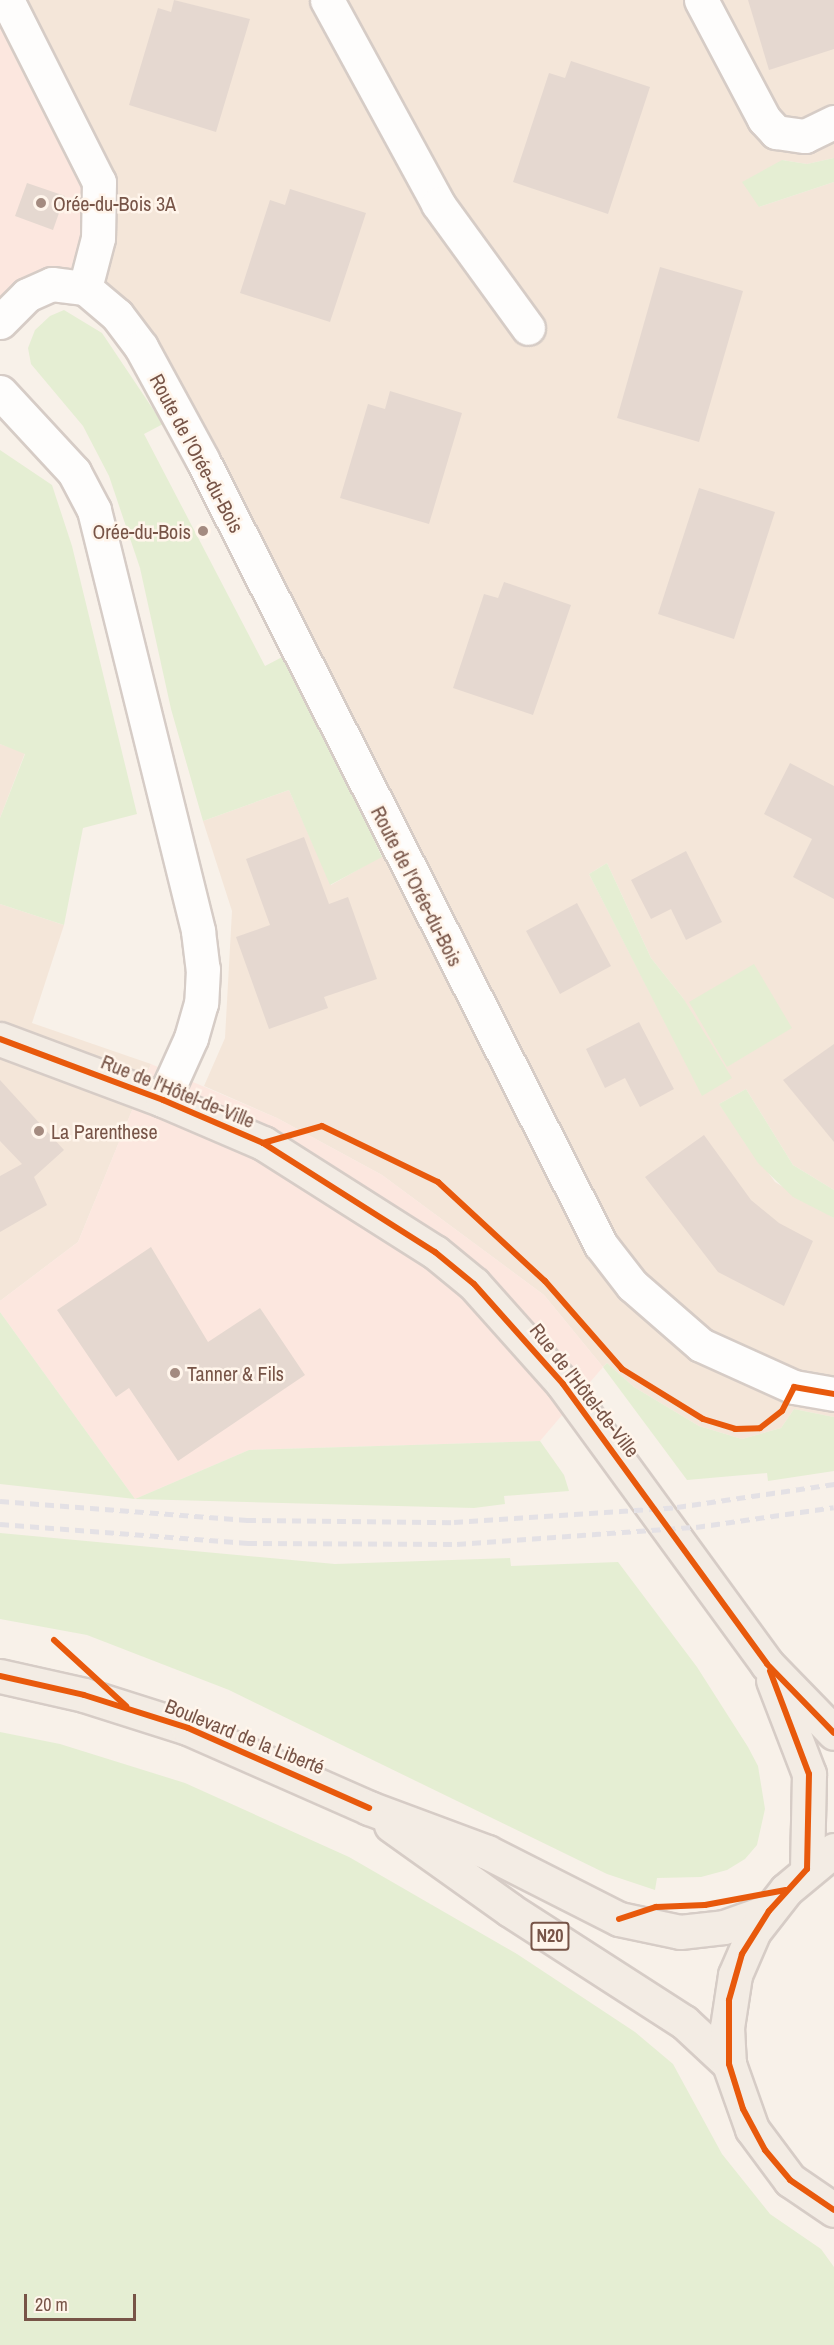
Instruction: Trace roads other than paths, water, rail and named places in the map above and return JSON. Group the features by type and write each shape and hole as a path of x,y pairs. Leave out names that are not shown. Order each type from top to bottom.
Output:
{"main road":[{"name":"Rue de l'Hôtel-de-Ville","path":"0,1039 163,1100 263,1143 435,1252 474,1284 563,1384 767,1664 834,1733"},
{"name":"Rue de l'Hôtel-de-Ville","path":"767,1664 809,1774 807,1869"},
{"name":"Boulevard de la Liberté","path":"0,1676 84,1695 188,1728 369,1808 487,1852 619,1919 646,1927 680,1932 724,1927 769,1911"},
{"name":"Boulevard de la Liberté","path":"369,1808 501,1904 684,2022 729,2064"},
{"name":"N20","path":"834,1850 807,1869 769,1911 742,1954 733,1983 727,2027 729,2064 743,2109 765,2150 798,2187 834,2211"}],"street":[{"path":"0,322 38,289 64,284 85,288 98,238 99,182 7,0"},
{"path":"327,0 438,204 528,327"},
{"path":"701,0 764,119 777,132 806,136 834,122"},
{"name":"Route de l'Orée-du-Bois","path":"85,288 117,315 141,347 202,459 601,1245 632,1285 701,1345 794,1388 834,1394"},
{"path":"0,392 74,472 94,510 198,931 203,969 201,1003 191,1038 163,1100"}],"railway":[{"path":"0,1501 247,1520 454,1522 677,1507 834,1484"},
{"path":"0,1524 248,1543 457,1544 696,1527 834,1507"}],"place":[{"name":"Orée-du-Bois 3A","path":"41,203"},
{"name":"Orée-du-Bois","path":"203,531"},
{"name":"La Parenthese","path":"39,1131"},
{"name":"Tanner & Fils","path":"175,1373"}]}
